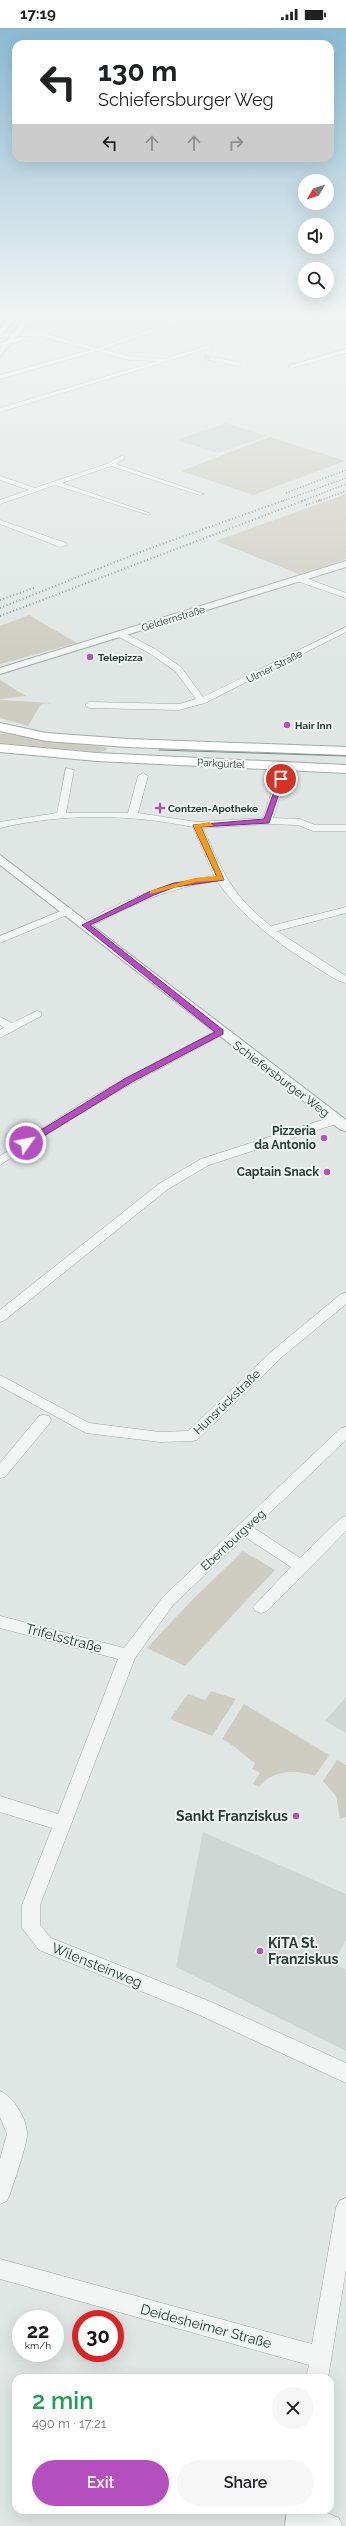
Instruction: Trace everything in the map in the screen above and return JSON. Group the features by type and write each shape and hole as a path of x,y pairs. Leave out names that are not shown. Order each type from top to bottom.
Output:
{"main road":[{"name":"Parkgürtel","path":"0,727 46,737 346,751"},
{"name":"Parkgürtel","path":"97,757 114,751 116,748 107,741"},
{"name":"Parkgürtel","path":"0,748 97,757 346,769"}],"street":[{"path":"0,502 111,464 123,457"},
{"path":"111,464 201,494"},
{"path":"0,478 36,490"},
{"path":"55,483 146,514"},
{"path":"0,522 63,545"},
{"name":"Geldernstraße","path":"0,671 346,564"},
{"path":"300,579 346,596"},
{"name":"Ulmer Straße","path":"89,705 179,707 202,701 346,629"},
{"path":"120,634 152,651 178,669 202,701"},
{"path":"61,815 69,770"},
{"path":"132,817 143,776"},
{"path":"266,821 281,779"},
{"path":"0,825 29,818 61,815 172,818 197,825 266,821 300,822 313,828 346,828"},
{"path":"197,825 221,878 252,914 270,930 306,956 346,980"},
{"name":"Schiefersburger Weg","path":"0,860 68,911 220,1032 340,1124"},
{"path":"86,925 152,893 174,885 221,878"},
{"path":"270,930 346,910"},
{"path":"0,940 68,911"},
{"path":"0,1035 37,1014"},
{"path":"0,1020 12,1028"},
{"path":"0,1161 111,1091 220,1032"},
{"path":"0,1317 158,1191 184,1173 205,1162 340,1124"},
{"name":"Hunsrückstraße","path":"0,1380 86,1428 160,1437 192,1436 277,1354 346,1297"},
{"path":"0,1473 44,1420"},
{"name":"Ebernburgweg","path":"128,1655 168,1601 245,1530 346,1432"},
{"path":"261,1607 346,1522"},
{"path":"245,1530 301,1566"},
{"name":"Trifelsstraße","path":"0,1622 128,1655"},
{"name":"Wilensteinweg","path":"128,1655 31,1905 31,1928 45,1944 202,2007 346,2073"},
{"path":"0,1804 62,1823"},
{"path":"0,2101 12,2117 17,2134 0,2194"},
{"path":"318,2374 346,2208"},
{"name":"Deidesheimer Straße","path":"0,2269 320,2357"},
{"path":"298,2516 331,2526"}],"shaded area":[{"path":"207,430 247,430 267,436 218,453 176,440"},
{"path":"270,437 345,461 253,495 181,471"},
{"path":"346,494 346,559 301,575 216,541"},
{"path":"29,615 77,643 0,664 0,626"},
{"path":"0,680 26,696 0,699"},
{"path":"0,700 52,703 41,704 28,726 0,718"},
{"path":"0,733 105,747 107,750 99,752 0,743"},
{"path":"243,1551 275,1570 185,1666 147,1648 192,1600"},
{"path":"211,1691 236,1699 212,1736 170,1719 188,1694 205,1700"},
{"path":"346,1697 346,1733 325,1721"},
{"path":"244,1704 329,1755 315,1776 300,1772 285,1772 270,1777 259,1787 253,1784 260,1773 252,1769 255,1763 231,1744 222,1739"},
{"path":"337,1760 346,1765 346,1817 340,1819 336,1796 323,1781"},
{"name":"KiTA St. Franziskus","path":"203,1832 346,1894 346,1940 334,1962 346,1970 346,2051 176,1967"}],"tram line":[{"path":"159,750 346,756"}],"railway":[{"path":"286,493 346,470"},
{"path":"283,501 346,478"},
{"path":"302,501 346,484"},
{"path":"318,501 346,491"},
{"path":"0,608 148,549 285,500"},
{"path":"0,616 305,500"},
{"path":"306,505 318,501"},
{"path":"0,600 34,588"}],"slow traffic":[{"path":"153,893 174,885 195,880 221,878 197,825 210,824"}],"place":[{"name":"Telepizza","path":"90,657"},
{"name":"Hair Inn","path":"287,725"},
{"name":"Contzen-Apotheke","path":"160,808"},
{"name":"Pizzeria da Antonio","path":"324,1138"},
{"name":"Captain Snack","path":"327,1172"},
{"name":"Sankt Franziskus","path":"296,1816"},
{"name":"KiTA St. Franziskus","path":"260,1951"}],"route":[{"path":"26,1143 129,1080 220,1032 86,925 110,912 174,885 195,880 221,878 197,825 266,821 281,779"}]}
